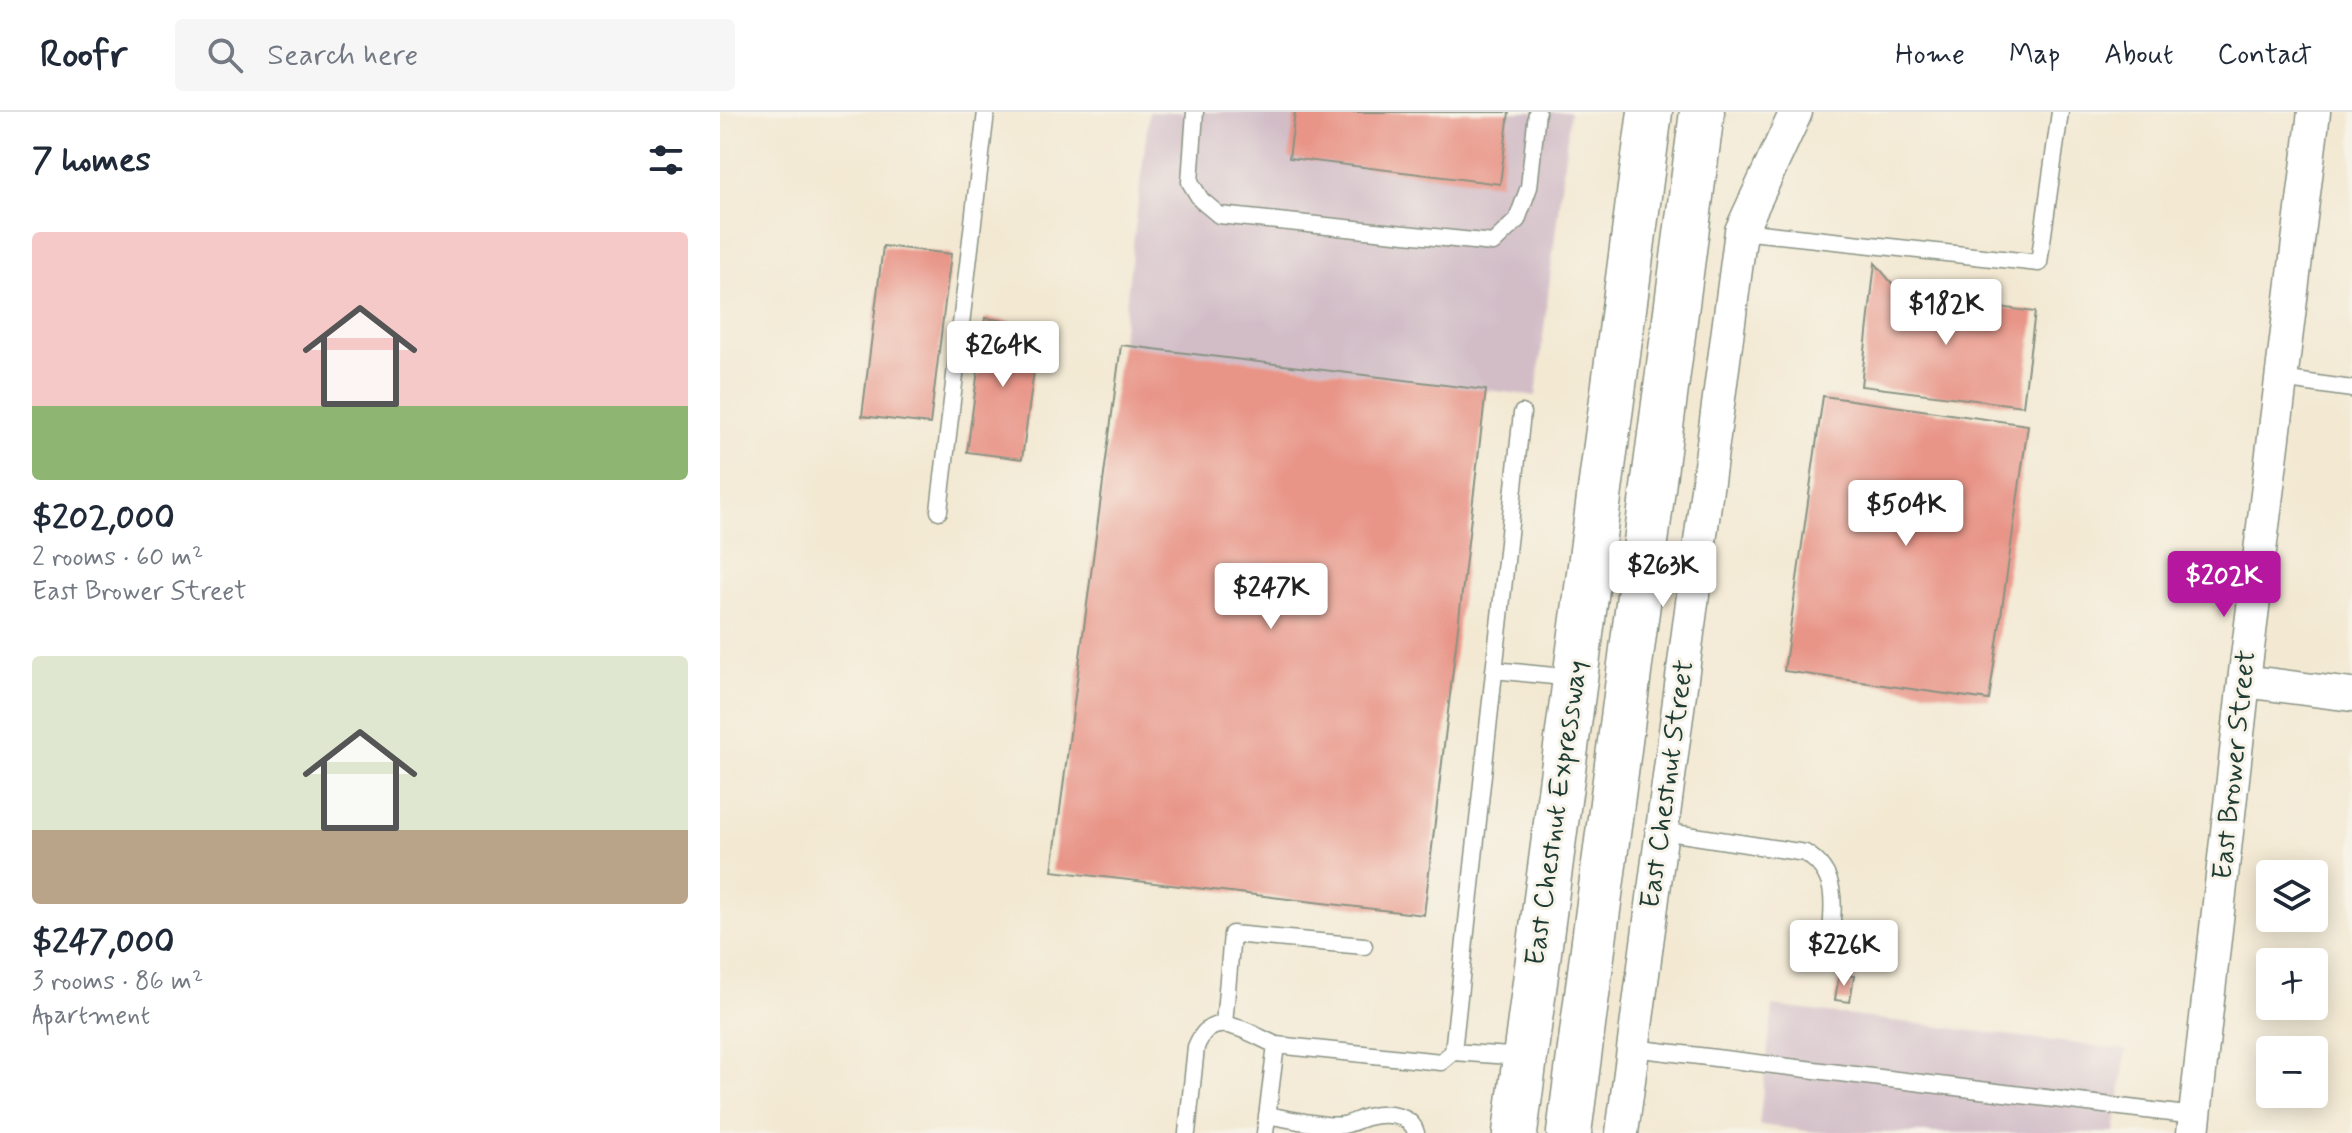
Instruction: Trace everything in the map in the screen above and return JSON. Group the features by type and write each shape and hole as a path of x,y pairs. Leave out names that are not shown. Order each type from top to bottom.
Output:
{"main road":[{"name":"East Chestnut Expressway","path":"1515,1133 1650,112"},
{"name":"East Chestnut Expressway","path":"1569,1133 1702,112"}],"street":[{"name":"East Chestnut Street","path":"1622,1133 1741,231 1796,112"},
{"name":"East Brower Street","path":"2194,1125 2244,681 2314,112"},
{"path":"2244,681 2352,695"}],"lane":[{"path":"939,511 986,112"},
{"path":"1195,112 1190,182 1201,200 1219,215 1493,243 1517,220 1529,187 1537,112"},
{"path":"1741,231 2039,263 2060,112"},
{"path":"2281,379 2352,389"},
{"path":"1453,1052 1522,413"},
{"path":"1494,670 1575,679"},
{"path":"1662,831 1805,853 1819,861 1830,877 1833,893 1829,955"},
{"path":"1224,1024 1232,934 1364,946"},
{"path":"1187,1133 1196,1047 1201,1034 1210,1027 1224,1024 1276,1045 1441,1062 1453,1052 1525,1057"},
{"path":"1265,1133 1276,1045"},
{"path":"1633,1048 2194,1125"},
{"path":"1267,1115 1341,1130 1367,1117 1387,1114 1404,1118 1414,1126 1416,1133"}],"shaded area":[{"path":"1149,112 1570,112 1536,396 1121,345"},
{"path":"1773,1006 2126,1050 2115,1133 1825,1133 1759,1125"}],"building":[{"path":"1295,112 1509,112 1500,184 1289,158"},
{"path":"883,246 951,254 930,424 862,416"},
{"path":"1875,263 1900,293 2035,312 2023,406 1861,386"},
{"path":"985,318 1040,326 1022,459 967,452"},
{"path":"1121,345 1486,390 1424,915 1052,871"},
{"path":"1823,396 2028,425 1989,700 1784,671"},
{"path":"1839,974 1854,976 1850,1002 1835,1000"}]}
